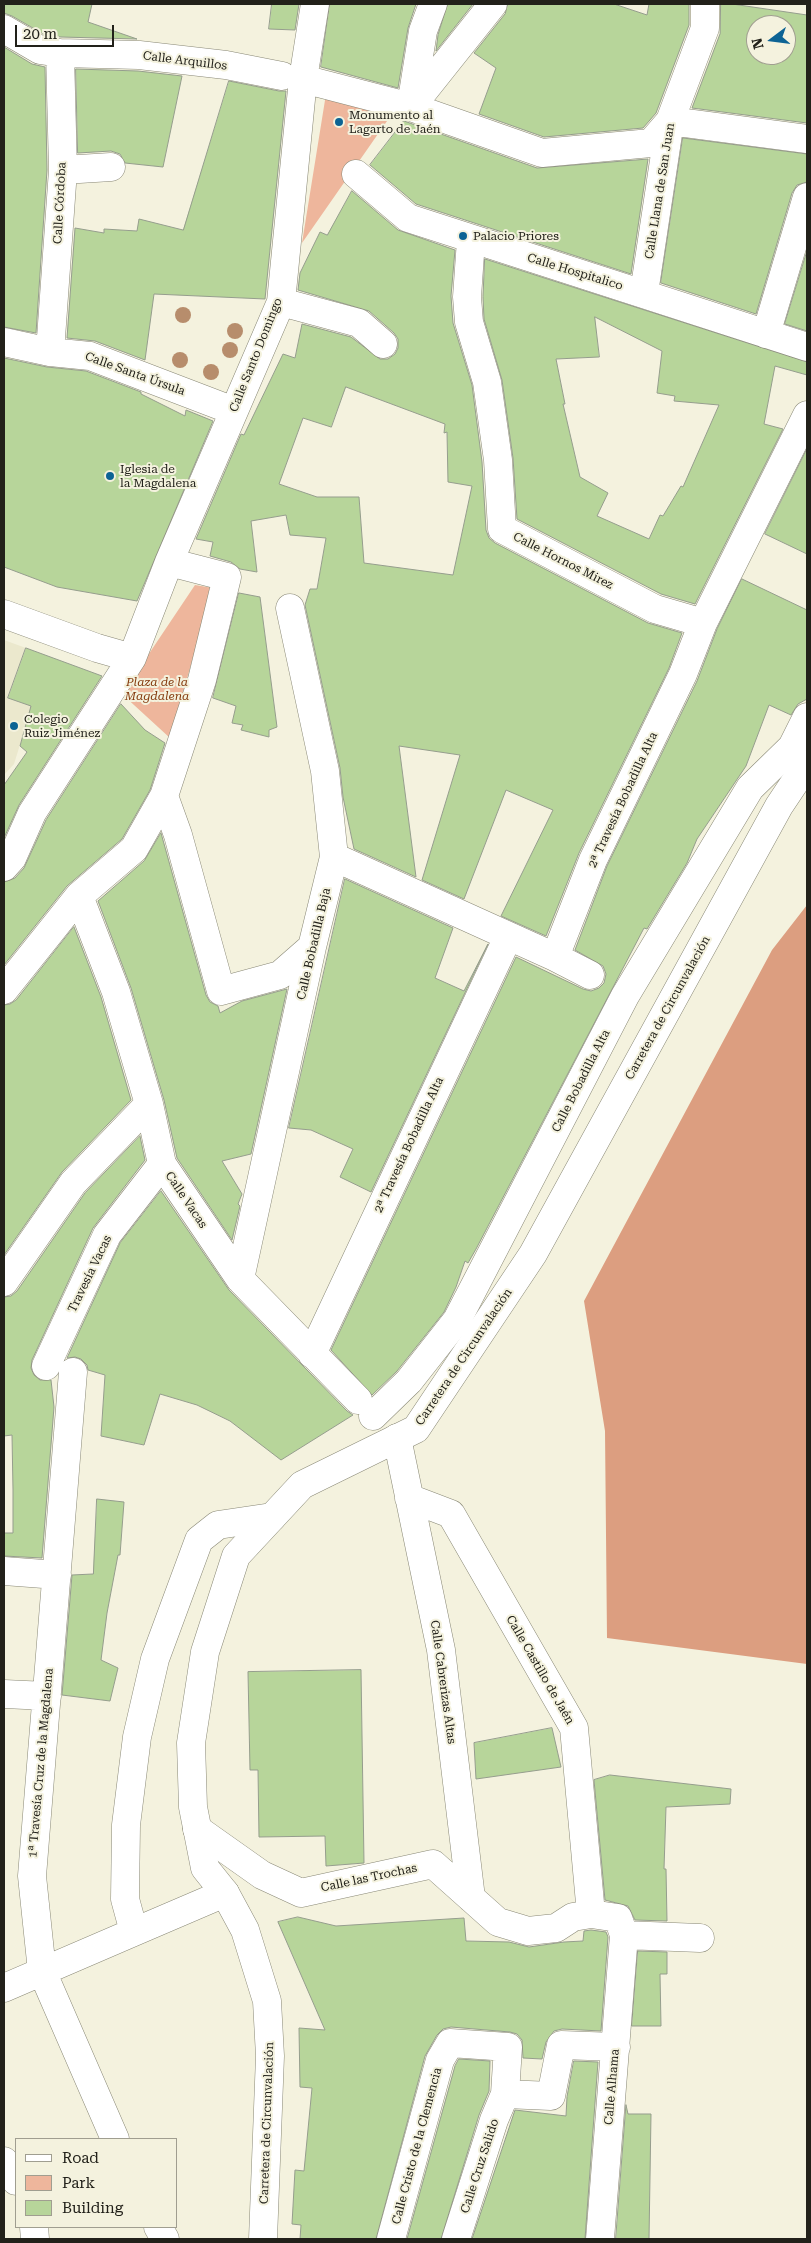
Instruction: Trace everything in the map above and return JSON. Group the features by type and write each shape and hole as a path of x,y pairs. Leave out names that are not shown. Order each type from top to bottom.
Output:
{"street":[{"name":"Calle Santo Domingo","path":"4,867 12,858 32,813 132,658 169,562 280,302 292,78 315,4"},
{"path":"410,107 423,31 433,4"},
{"path":"410,107 493,4"},
{"name":"Calle Llana de San Juan","path":"644,293 670,121 705,28 705,4"},
{"name":"Calle Arquillos","path":"4,29 40,50 60,53 139,55 226,65 292,78 410,107 542,153 651,143 670,121"},
{"name":"Calle Córdoba","path":"50,352 63,170 60,53"},
{"path":"670,121 807,139"},
{"path":"63,170 111,167"},
{"name":"Calle Hospitalico","path":"356,174 408,218 471,240 644,293 807,347"},
{"path":"766,334 800,250 807,197"},
{"name":"Calle Hornos Mirez","path":"471,240 467,297 468,322 487,382 498,460 502,529 656,609 703,623"},
{"path":"280,302 359,323 383,344"},
{"name":"Calle Santa Úrsula","path":"4,342 50,352 90,356 234,411"},
{"path":"703,623 740,545 807,416"},
{"path":"4,990 78,896 134,849 164,796 202,680 227,577 169,562"},
{"name":"Calle Bobadilla Baja","path":"240,1279 312,947 334,857 325,772 290,608"},
{"path":"4,614 97,648 132,658"},
{"name":"2ª Travesía Bobadilla Alta","path":"555,957 593,860 683,674 703,623"},
{"path":"800,756 807,717"},
{"name":"Calle Bobadilla Alta","path":"366,1408 409,1381 457,1320 625,996 750,788 800,756"},
{"name":"Carretera de Circunvalación","path":"263,2239 270,2056 267,2002 245,1930 224,1893 205,1868 192,1807 191,1743 206,1652 236,1556 302,1485 416,1429 533,1254 779,806 800,756"},
{"path":"164,796 178,835 221,991 280,975 312,947"},
{"path":"334,857 555,957 590,975"},
{"name":"Calle Vacas","path":"78,896 116,992 149,1104 162,1164 240,1279 366,1408"},
{"name":"2ª Travesía Bobadilla Alta","path":"312,1354 508,937"},
{"path":"4,1282 73,1184 149,1104"},
{"name":"Travesía Vacas","path":"46,1366 107,1235 162,1164"},
{"name":"1ª Travesía Cruz de la Magdalena","path":"73,1372 32,1876 42,1971 115,2138"},
{"name":"Calle Cabrerizas Altas","path":"397,1438 441,1650 471,1898"},
{"name":"Calle Castillo de Jaén","path":"409,1498 451,1514 574,1728 590,1914"},
{"path":"134,1932 124,1899 126,1825 137,1737 155,1658 199,1540 218,1525 272,1517"},
{"path":"4,1571 57,1575"},
{"path":"4,1694 47,1696"},
{"name":"Calle las Trochas","path":"197,1829 262,1875 301,1892 433,1864 498,1922 528,1931 556,1928 573,1917 590,1914 618,1918 624,1935"},
{"path":"4,1988 224,1893"},
{"path":"624,1935 700,1938"},
{"name":"Calle Alhama","path":"600,2239 624,1935"},
{"name":"Calle Cristo de la Clemencia","path":"392,2239 440,2060 450,2043 508,2047 505,2094"},
{"path":"505,2094 551,2096 561,2045 616,2047"},
{"name":"Calle Cruz Salido","path":"456,2239 494,2120 505,2094"},
{"path":"4,2161 15,2179"}],"shaded area":[{"name":"Colegio Ruiz Jiménez","path":"4,640 26,648 8,698 32,706 14,764 4,775"},
{"path":"807,905 807,1664 607,1638 605,1431 584,1301 772,950"}],"green space":[{"path":"326,94 394,111 302,243"},
{"name":"Plaza de la Magdalena","path":"195,585 213,588 170,738 122,694"}],"building":[{"path":"4,4 92,4 88,22 137,39 45,35 4,13"},
{"path":"272,4 299,4 295,30 269,29"},
{"path":"330,4 416,4 408,28 398,88 321,67"},
{"path":"448,4 473,4 436,51 438,35"},
{"path":"508,4 614,4 647,15 649,4 689,4 689,25 656,113 643,128 544,137 479,114 496,68 474,53 505,14"},
{"path":"721,4 807,15 807,123 692,108 720,34"},
{"path":"4,47 32,64 45,67 47,170 36,333 4,327"},
{"path":"76,69 138,71 182,76 163,167 125,163 120,154 111,151 78,153"},
{"path":"229,81 286,91 265,299 154,294 145,360 95,341 67,338 75,228 104,233 104,229 137,231 139,219 183,230"},
{"path":"404,121 537,168 648,159 631,274 416,204 370,165"},
{"path":"683,138 807,154 807,182 797,185 792,193 756,314 661,283"},
{"path":"352,191 398,230 455,250 451,296 453,323 472,385 482,462 486,530 489,538 495,543 648,623 682,633 669,668 579,853 546,936 501,916 553,810 506,790 464,899 422,880 460,755 399,746 416,877 354,849 343,797 340,768 305,605 310,589 317,589 326,538 290,535 286,515 251,521 257,572 240,569 231,562 210,556 213,542 196,539 241,434 244,435 283,354 295,358 302,324 351,337 380,359 388,359 395,354 398,348 398,339 394,333 369,311 298,290 300,273 320,232 327,235","holes":["346,387 445,424 444,433 447,432 448,482 472,486 453,575 364,563 359,497 317,497 279,484 303,418 331,427"]},
{"path":"807,251 807,331 785,324"},
{"path":"485,259 807,362 807,375 775,366 764,424 783,429 695,604 661,594 517,519 513,458 502,380 484,319","holes":["595,317 662,351 657,393 675,396 674,401 719,405 683,487 681,486 663,516 660,515 649,539 597,516 608,493 580,477 563,404 565,404 556,359 599,357"]},
{"name":"Iglesia de la Magdalena","path":"4,358 47,367 86,371 141,392 141,394 185,416 186,410 213,421 137,601 57,587 4,567"},
{"path":"807,449 807,554 765,534"},
{"path":"742,579 807,610 807,699 798,704 791,715 769,705 746,766 697,839 687,863 647,929 644,928 476,1249 468,1263 465,1261 456,1287 444,1312 397,1371 372,1395 331,1350 516,957 583,989 591,991 599,988 604,983 606,974 603,966 575,950 607,866 697,681 717,629"},
{"path":"239,593 260,597 277,727 269,730 269,737 241,730 243,725 232,723 236,706 213,698"},
{"path":"26,648 102,676 19,805 4,838 4,785 27,752 20,746 31,706 8,698"},
{"path":"121,704 145,730 165,743 150,790 122,839 67,886 4,965 4,882 15,878 24,868 46,820"},
{"path":"161,833 206,995 210,1002 218,1006 220,1013 242,1001 287,989 251,1154 222,1161 242,1194 238,1204 240,1206 232,1240 177,1158 164,1100 131,988 98,901 144,861"},
{"path":"345,879 453,928 435,978 464,991 488,944 371,1192 340,1177 353,1149 311,1130 289,1128"},
{"path":"74,927 101,997 131,1100 62,1172 4,1255 4,1005 16,1000"},
{"path":"140,1136 145,1160 93,1228 32,1360 31,1368 34,1375 40,1380 51,1380 54,1407 42,1558 4,1556 4,1533 13,1533 13,1490 12,1435 4,1436 4,1297 11,1296 17,1291 85,1193"},
{"path":"161,1191 229,1290 353,1415 281,1460 230,1421 197,1405 160,1394 144,1445 101,1436 105,1375 88,1370 87,1365 81,1359 75,1357 67,1358 120,1243"},
{"path":"97,1499 124,1502 120,1555 118,1555 107,1613 101,1660 118,1668 110,1701 62,1695 72,1575 93,1574"},
{"path":"361,1670 364,1863 326,1866 325,1836 259,1837 258,1770 250,1770 248,1672"},
{"path":"552,1728 561,1767 476,1779 474,1743"},
{"path":"610,1775 731,1789 730,1804 666,1807 664,1869 666,1869 667,1921 635,1920 628,1906 605,1900 594,1780"},
{"path":"298,1917 336,1926 464,1918 466,1941 509,1942 529,1947 583,1941 584,1931 591,1930 606,1932 608,1937 601,2031 562,2029 554,2031 546,2042 542,2059 523,2058 522,2040 517,2034 510,2032 451,2027 443,2029 437,2035 425,2056 376,2239 300,2239 301,2225 292,2224 295,2170 304,2171 312,2088 300,2087 299,2028 325,2030 278,1922"},
{"path":"638,1951 667,1952 667,1974 660,1974 661,2026 632,2026"},
{"path":"459,2059 490,2061 489,2091 479,2115 441,2239 407,2239 455,2066"},
{"path":"574,2061 598,2062 585,2239 472,2239 515,2110 566,2116 567,2097"},
{"path":"626,2105 628,2114 651,2114 649,2239 616,2239"}],"place":[{"name":"Monumento al Lagarto de Jaén","path":"339,122"},
{"name":"Palacio Priores","path":"463,236"},
{"name":"Iglesia de la Magdalena","path":"110,476"},
{"name":"Colegio Ruiz Jiménez","path":"14,726"}]}
